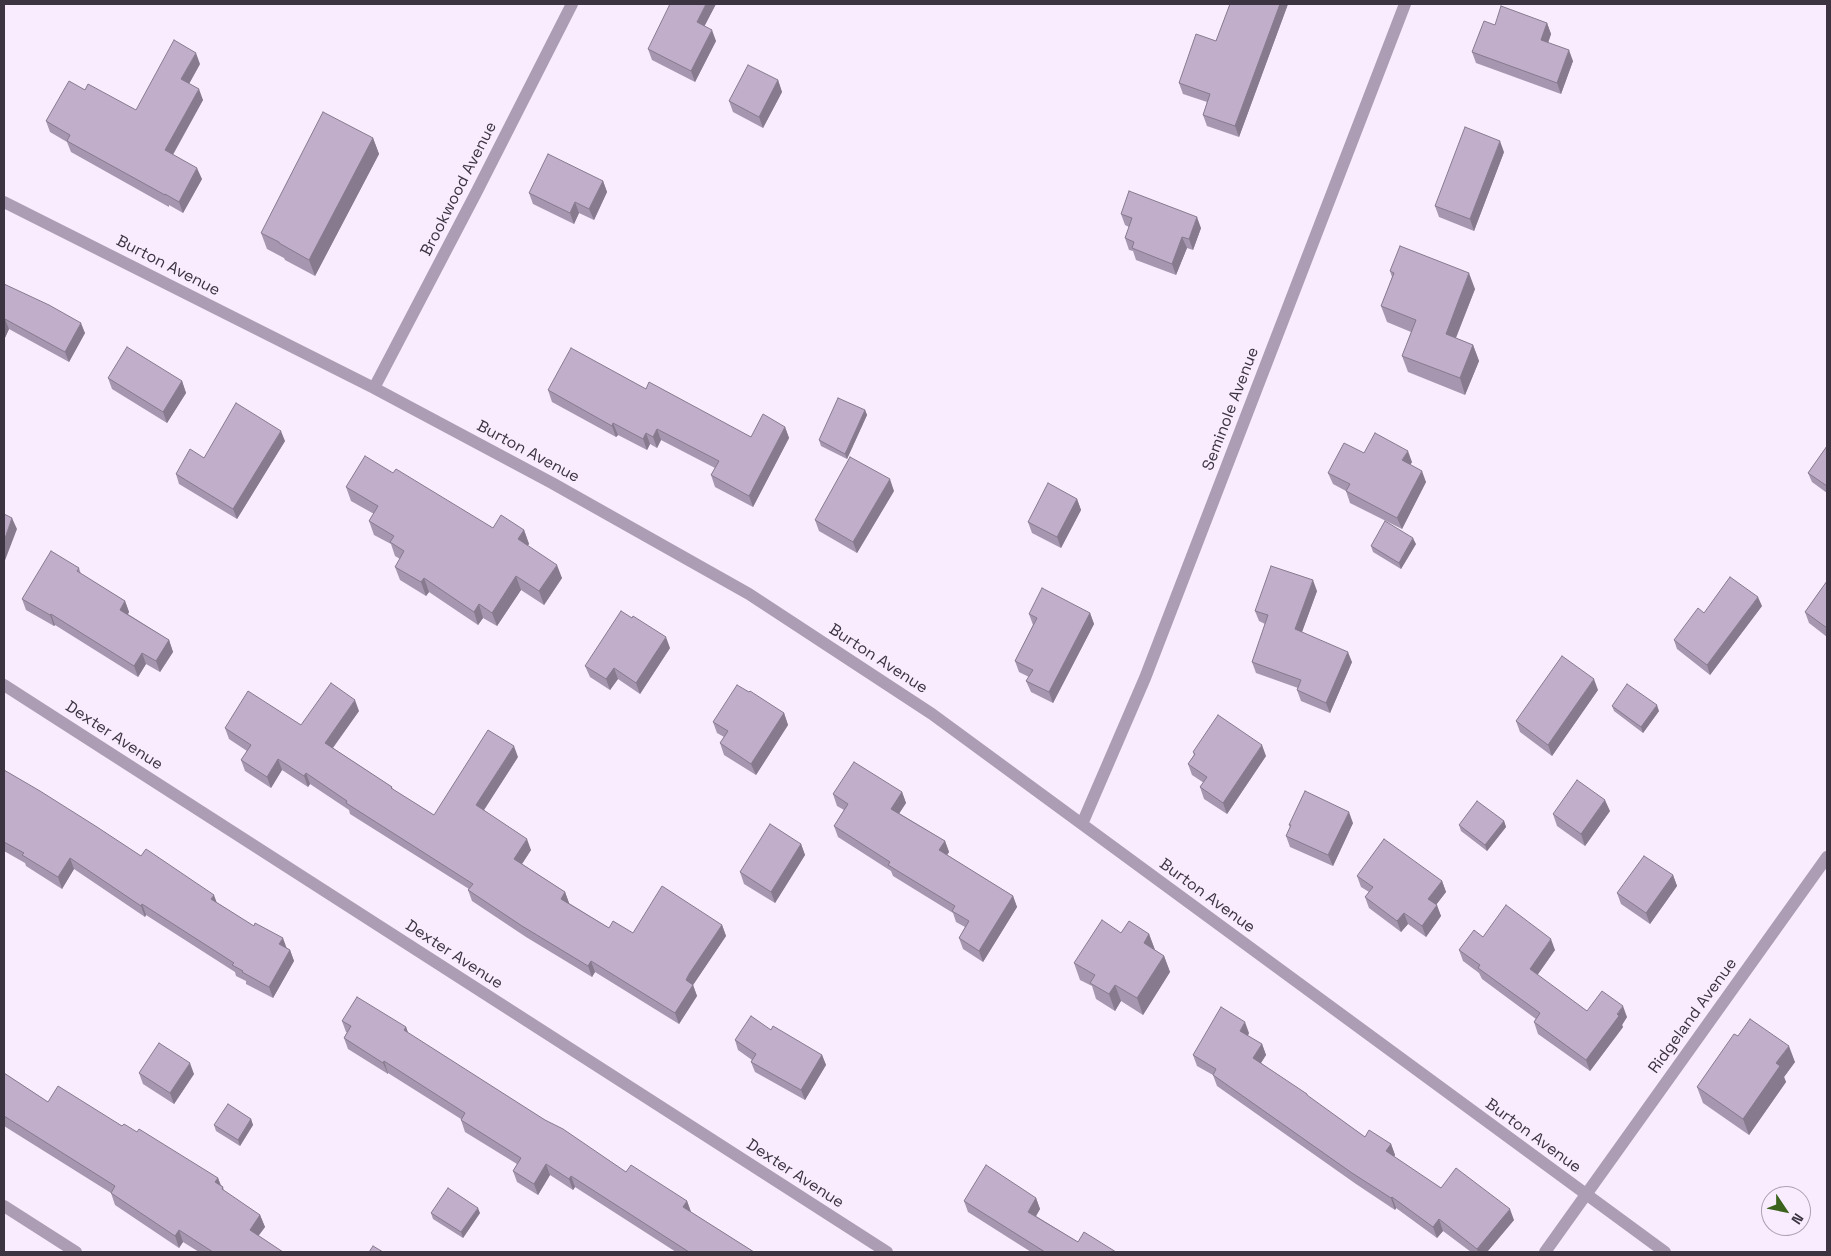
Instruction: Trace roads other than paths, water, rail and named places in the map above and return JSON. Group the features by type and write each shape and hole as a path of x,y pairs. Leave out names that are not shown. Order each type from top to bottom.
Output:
{"street":[{"name":"Brookwood Avenue","path":"374,388 572,4"},
{"name":"Seminole Avenue","path":"1082,824 1145,678 1405,4"},
{"name":"Burton Avenue","path":"4,202 374,388 552,483 749,594 932,714 1665,1252"},
{"name":"Dexter Avenue","path":"4,685 887,1252"},
{"name":"Ridgeland Avenue","path":"1545,1252 1827,857"},
{"path":"4,1206 76,1252"}]}
